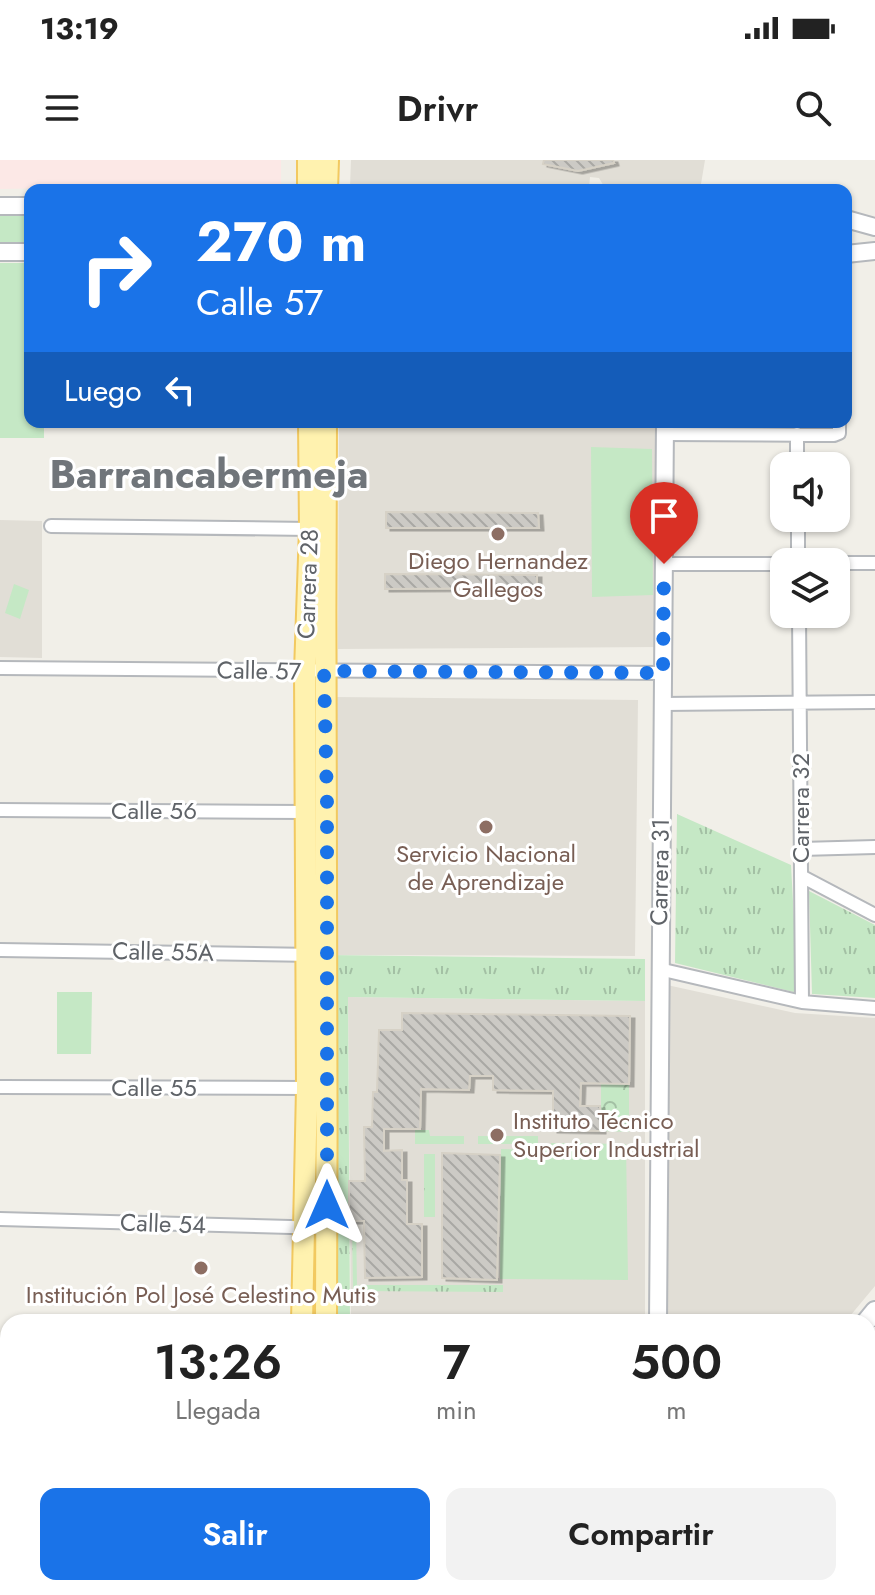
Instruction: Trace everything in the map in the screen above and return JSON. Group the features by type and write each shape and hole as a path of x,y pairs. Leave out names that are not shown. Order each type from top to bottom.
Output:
{"main road":[{"path":"308,160 308,184"},
{"path":"327,184 328,160"},
{"name":"Carrera 28","path":"302,1314 307,1088 316,955 315,671 309,428"},
{"name":"Carrera 28","path":"326,428 307,812 327,1228 326,1314"}],"street":[{"path":"0,206 24,206"},
{"path":"852,221 875,227"},
{"path":"852,253 875,251"},
{"path":"0,252 24,252"},
{"path":"665,428 797,434 838,428"},
{"name":"Carrera 31","path":"658,1314 665,428"},
{"path":"797,434 797,452"},
{"path":"51,526 310,529"},
{"path":"850,563 875,563"},
{"path":"664,564 770,564"},
{"name":"Carrera 32","path":"799,628 802,1002"},
{"name":"Calle 57","path":"0,668 663,673"},
{"path":"663,704 875,702"},
{"name":"Calle 56","path":"0,810 307,812"},
{"path":"801,849 875,847"},
{"path":"801,876 875,915"},
{"name":"Calle 55A","path":"0,950 316,955"},
{"path":"659,969 802,1002 875,1008"},
{"name":"Calle 55","path":"0,1087 307,1088"},
{"name":"Calle 54","path":"0,1219 327,1228"}],"shaded area":[{"path":"0,160 281,160 281,184 24,184 24,189 0,189"},
{"path":"351,160 705,160 701,184 603,184 599,178 590,177 589,184 350,184"},
{"name":"Diego Hernandez Gallegos","path":"339,428 657,428 658,647 338,649"},
{"path":"0,520 42,521 42,658 0,657"},
{"name":"Servicio Nacional de Aprendizaje","path":"336,697 638,700 635,956 336,955"},
{"path":"667,985 795,1013 875,1018 875,1286 852,1314 662,1314"},
{"name":"Instituto Técnico Superior Industrial","path":"348,997 645,1001 645,1314 351,1314"}],"green space":[{"path":"0,210 24,210 24,244 0,244"},
{"path":"0,263 24,263 24,428 44,428 44,438 0,438"},
{"path":"591,447 652,449 653,595 592,597"},
{"path":"14,584 29,590 20,619 5,613"},
{"path":"677,814 791,865 798,993 675,963"},
{"path":"809,891 875,925 875,998 812,994"},
{"path":"327,955 645,959 645,1001 348,997 350,1314 326,1314"},
{"path":"57,992 92,992 91,1054 57,1054"},
{"path":"601,1083 629,1084 629,1132 601,1131"},
{"path":"415,1130 429,1130 430,1136 464,1136 464,1144 415,1144"},
{"path":"478,1136 538,1136 538,1144 478,1144"},
{"path":"551,1143 626,1144 628,1280 500,1279 501,1149 550,1150"},
{"path":"424,1154 435,1154 435,1217 424,1217"},
{"path":"352,1224 356,1224 357,1285 503,1285 503,1292 353,1291"}],"building":[{"path":"544,160 613,160 614,163 578,171 543,164"},
{"path":"386,512 538,513 539,528 386,528"},
{"path":"385,574 537,575 537,588 385,589"},
{"path":"402,1013 630,1016 629,1084 581,1083 580,1106 600,1106 601,1131 553,1130 553,1091 493,1090 493,1076 470,1076 469,1090 421,1089 420,1129 384,1129 384,1151 402,1150 402,1180 407,1180 407,1224 422,1224 422,1277 365,1278 364,1221 349,1221 349,1181 365,1181 364,1127 372,1127 373,1092 377,1092 379,1030 402,1030"},
{"path":"442,1153 500,1155 497,1280 442,1278"}],"place":[{"name":"Diego Hernandez Gallegos","path":"498,534"},
{"name":"Servicio Nacional de Aprendizaje","path":"486,827"},
{"name":"Instituto Técnico Superior Industrial","path":"497,1135"},
{"name":"Institución Pol José Celestino Mutis","path":"201,1268"}],"district":[{"name":"Barrancabermeja","path":"209,474"}],"route":[{"path":"327,1205 324,671 663,673 664,564"}]}
